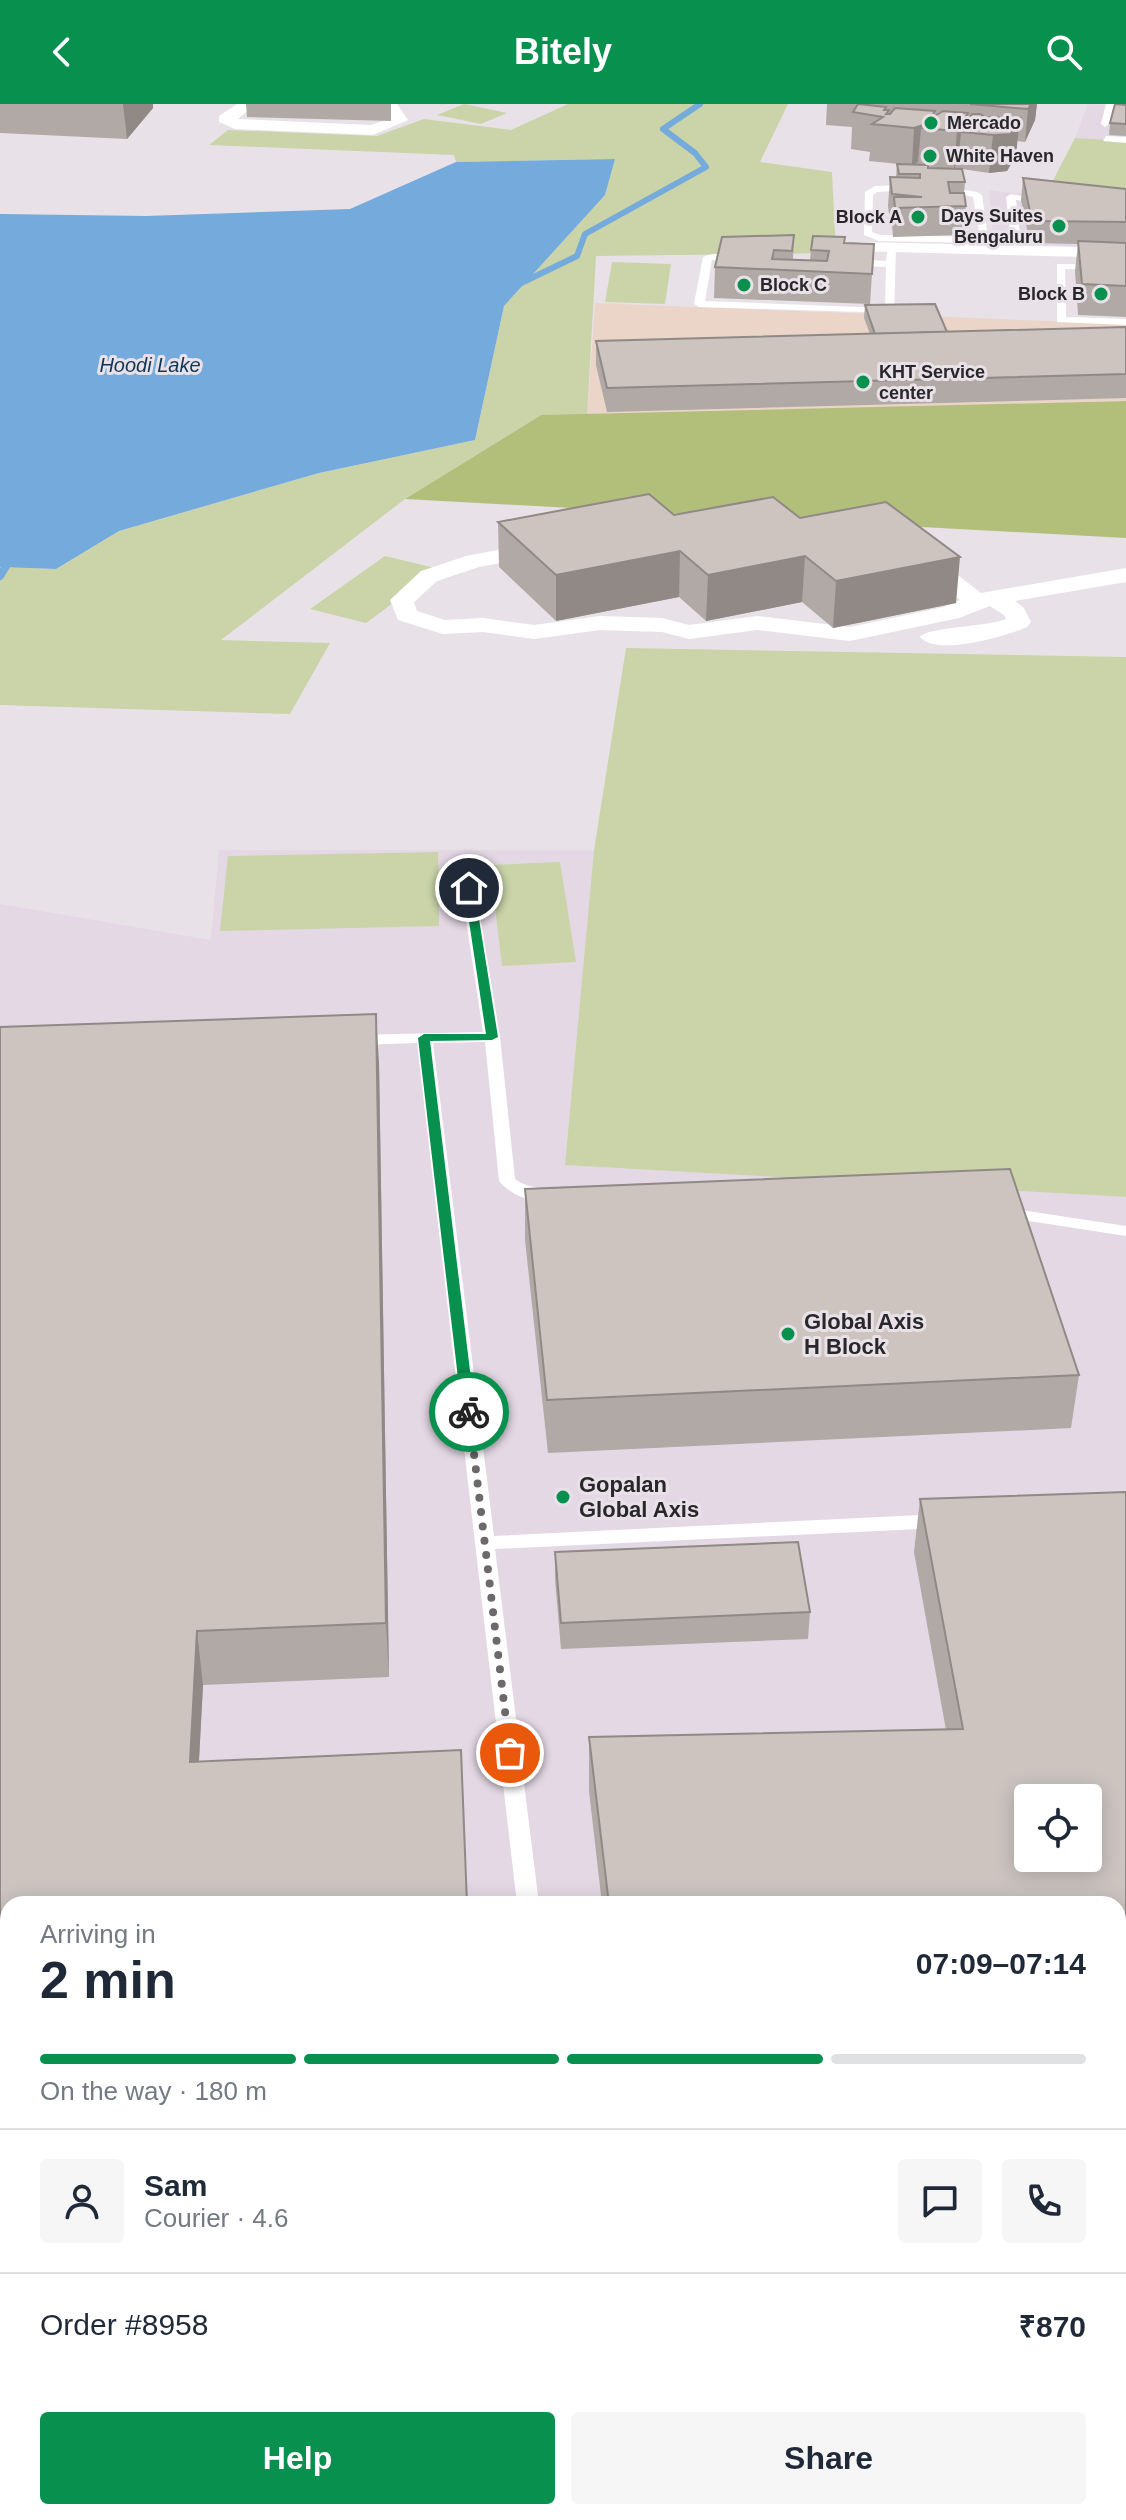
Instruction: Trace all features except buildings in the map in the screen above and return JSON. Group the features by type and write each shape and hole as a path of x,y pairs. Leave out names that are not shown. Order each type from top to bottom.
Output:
{"street":[{"path":"248,104 225,119 235,124 373,130 400,120 389,104"},
{"path":"860,247 891,256 986,245 1017,251 1126,253"},
{"path":"570,531 634,522 723,527 773,534 805,550 881,541 902,543 986,600 1016,613 1019,622 1007,628 955,638 932,637"},
{"path":"773,534 685,548 666,547 651,533 630,532 474,561 429,576 402,600 406,615 443,627 483,625 534,632 600,623 662,625 689,632 757,623 850,634 951,613 986,600 1126,575"},
{"path":"1098,580 1126,601"}],"lane":[{"path":"1105,124 1112,107"},
{"path":"1106,139 1126,140"},
{"path":"921,188 875,189 868,194 867,233 879,238 986,245 977,195 935,189"},
{"path":"1017,251 1011,197 1059,202"},
{"path":"754,259 708,257 699,304 890,311 891,256 830,261"},
{"path":"1126,268 1060,266 1061,320 1126,322"},
{"path":"464,860 492,1037 507,1181 523,1193 570,1195"},
{"path":"346,1040 492,1037"},
{"path":"424,1038 527,1896"},
{"path":"977,1211 1009,1212 1126,1231"},
{"path":"484,1543 954,1521"}],"shaded area":[{"path":"1088,104 1126,107 1126,141 1075,138"},
{"name":"Days Suites Bengaluru","path":"989,190 1126,206 1126,250 994,247"},
{"path":"595,303 1126,324 1126,401 587,416"},
{"name":"Gopalan Global Axis","path":"219,850 594,850 566,1165 1126,1197 1126,1896 0,1896 0,904 211,940"}],"green space":[{"path":"464,104 507,113 481,124 437,115"},
{"path":"568,104 788,104 760,162 832,172 836,253 596,256 587,416 541,415 405,499 221,640 330,643 290,714 0,705 0,567 56,569 119,531 319,473 475,440 504,306 605,195 614,159 456,162 454,155 209,145 228,130 377,136 424,119 511,130"},
{"path":"1075,138 1126,141 1126,206 1045,196"},
{"path":"612,262 671,264 665,304 605,302"},
{"path":"1126,401 1126,538 405,499 541,415"},
{"path":"385,556 439,569 366,623 310,609"},
{"path":"626,648 1126,657 1126,1197 565,1165 594,850"},
{"path":"438,852 439,926 220,931 228,856"},
{"path":"560,862 576,962 502,966 490,865"}],"water":[{"name":"Hoodi Lake","path":"615,159 605,195 504,306 475,440 319,473 119,531 56,569 0,567 0,214 146,216 350,209 456,162"}],"waterway":[{"path":"513,287 577,256 585,234 706,167 695,153 663,129 700,104"},
{"path":"0,576 13,555"}],"way so far":[{"path":"469,1412 510,1753"}],"place":[{"name":"Mercado","path":"931,123"},
{"name":"White Haven","path":"930,156"},
{"name":"Block A","path":"918,217"},
{"name":"Days Suites Bengaluru","path":"1059,226"},
{"name":"Block C","path":"744,285"},
{"name":"Block B","path":"1101,294"},
{"name":"KHT Service center","path":"863,382"},
{"name":"Global Axis H Block","path":"788,1334"},
{"name":"Gopalan Global Axis","path":"563,1497"}],"route":[{"path":"469,888 492,1037 424,1038 469,1412"}]}
